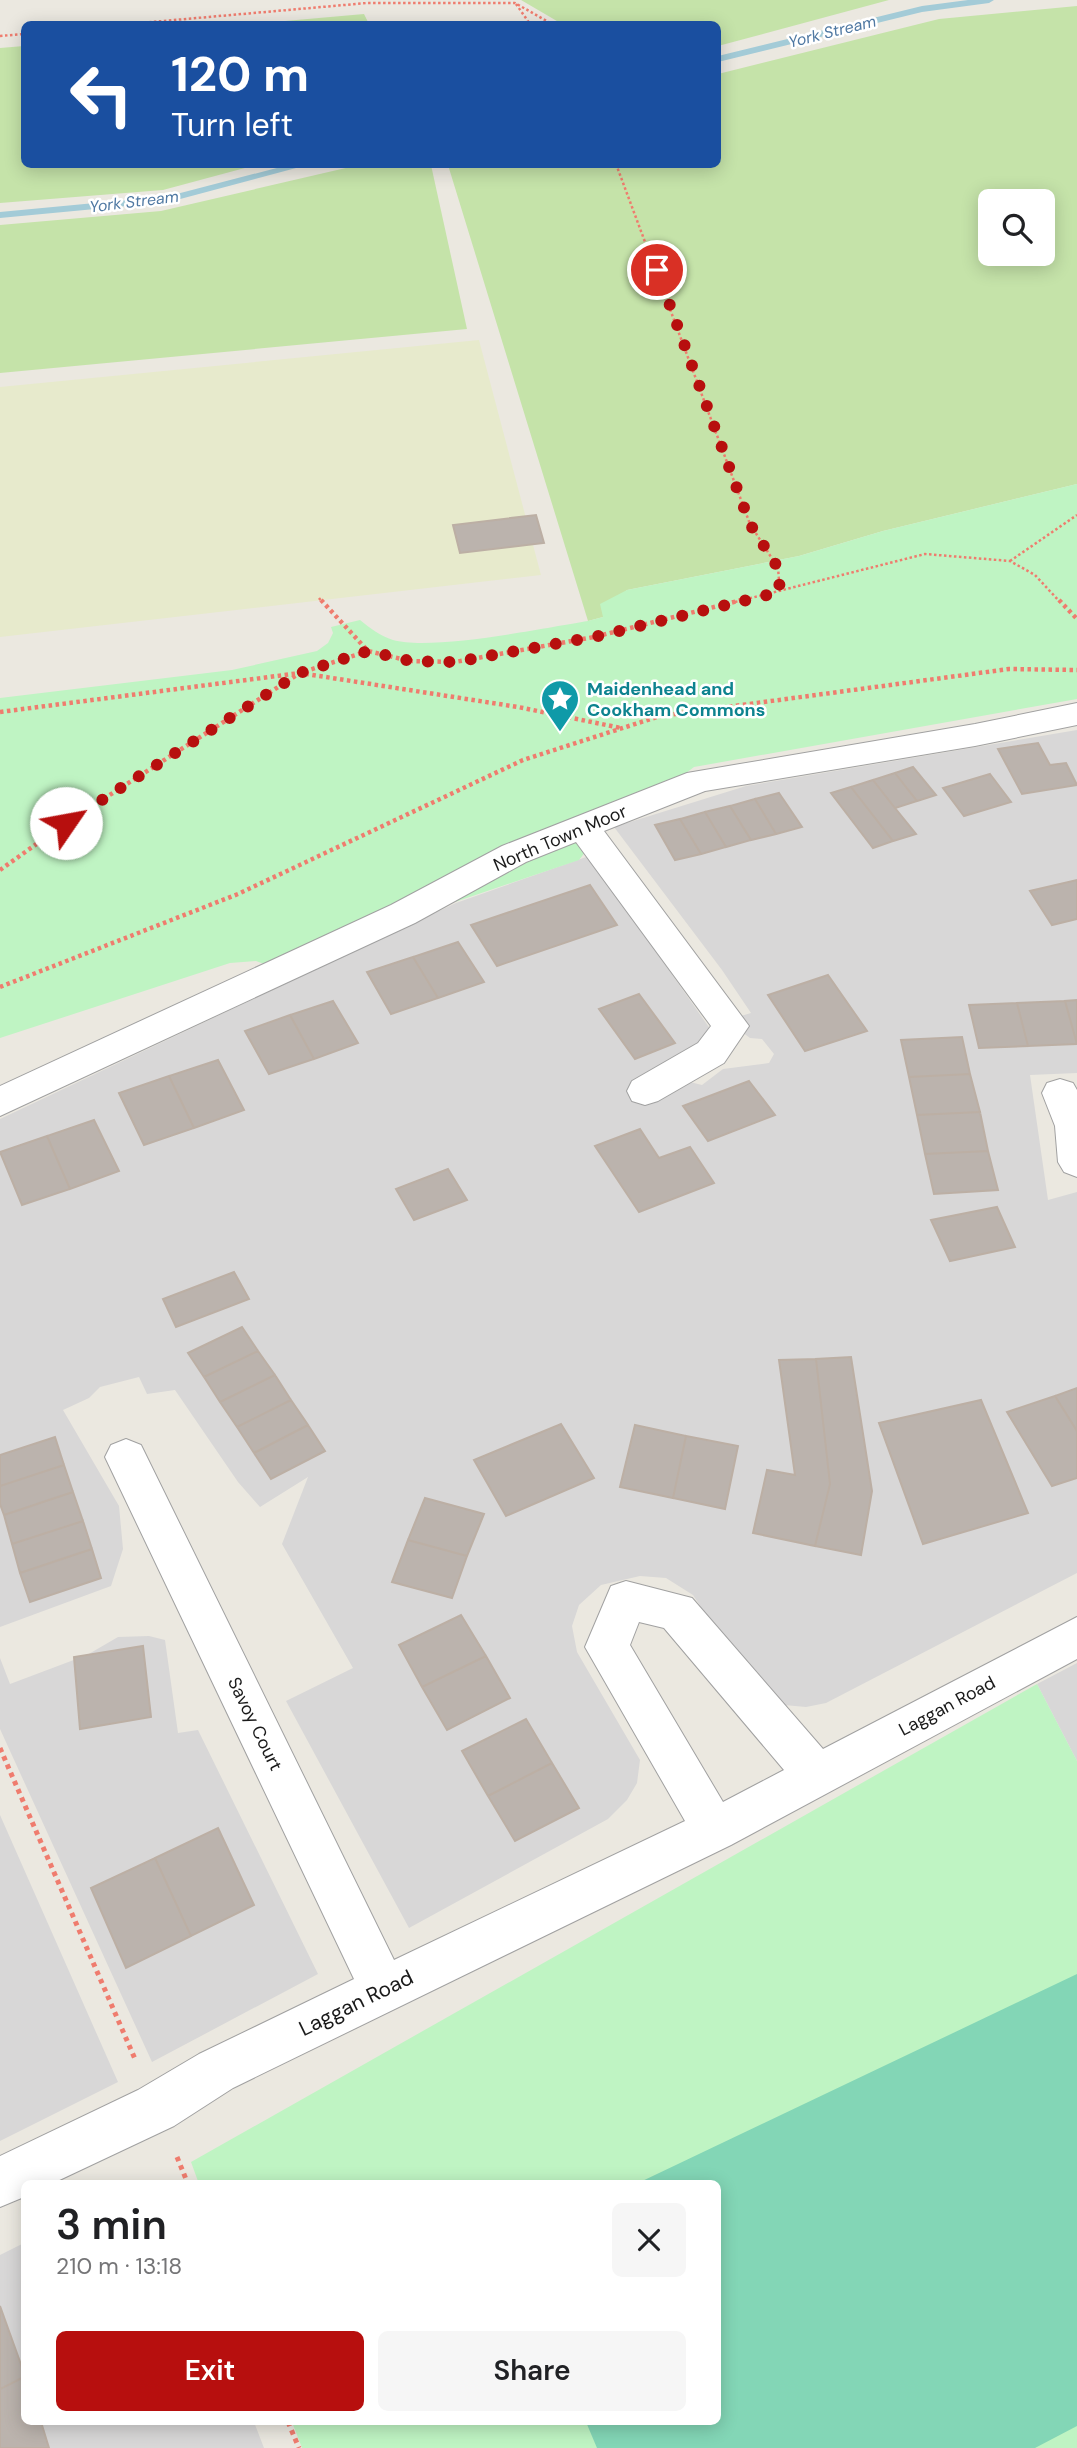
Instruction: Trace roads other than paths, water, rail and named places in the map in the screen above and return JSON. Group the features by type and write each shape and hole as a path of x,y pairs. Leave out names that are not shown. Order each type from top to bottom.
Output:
{"street":[{"name":"North Town Moor","path":"0,1102 403,914 514,854 699,781 975,735 1077,714"},
{"path":"583,828 731,1027 711,1053 645,1091"},
{"name":"Savoy Court","path":"126,1457 384,1990"},
{"path":"715,1830 607,1647 626,1600 677,1612 818,1776"},
{"name":"Laggan Road","path":"0,2182 156,2108 216,2071 715,1830 1077,1637"}],"waterway":[{"name":"York Stream","path":"721,58 922,9 989,0"},
{"name":"York Stream","path":"0,215 169,199 290,168"}],"place":[{"name":"Maidenhead and Cookham Commons","path":"560,733"}]}
